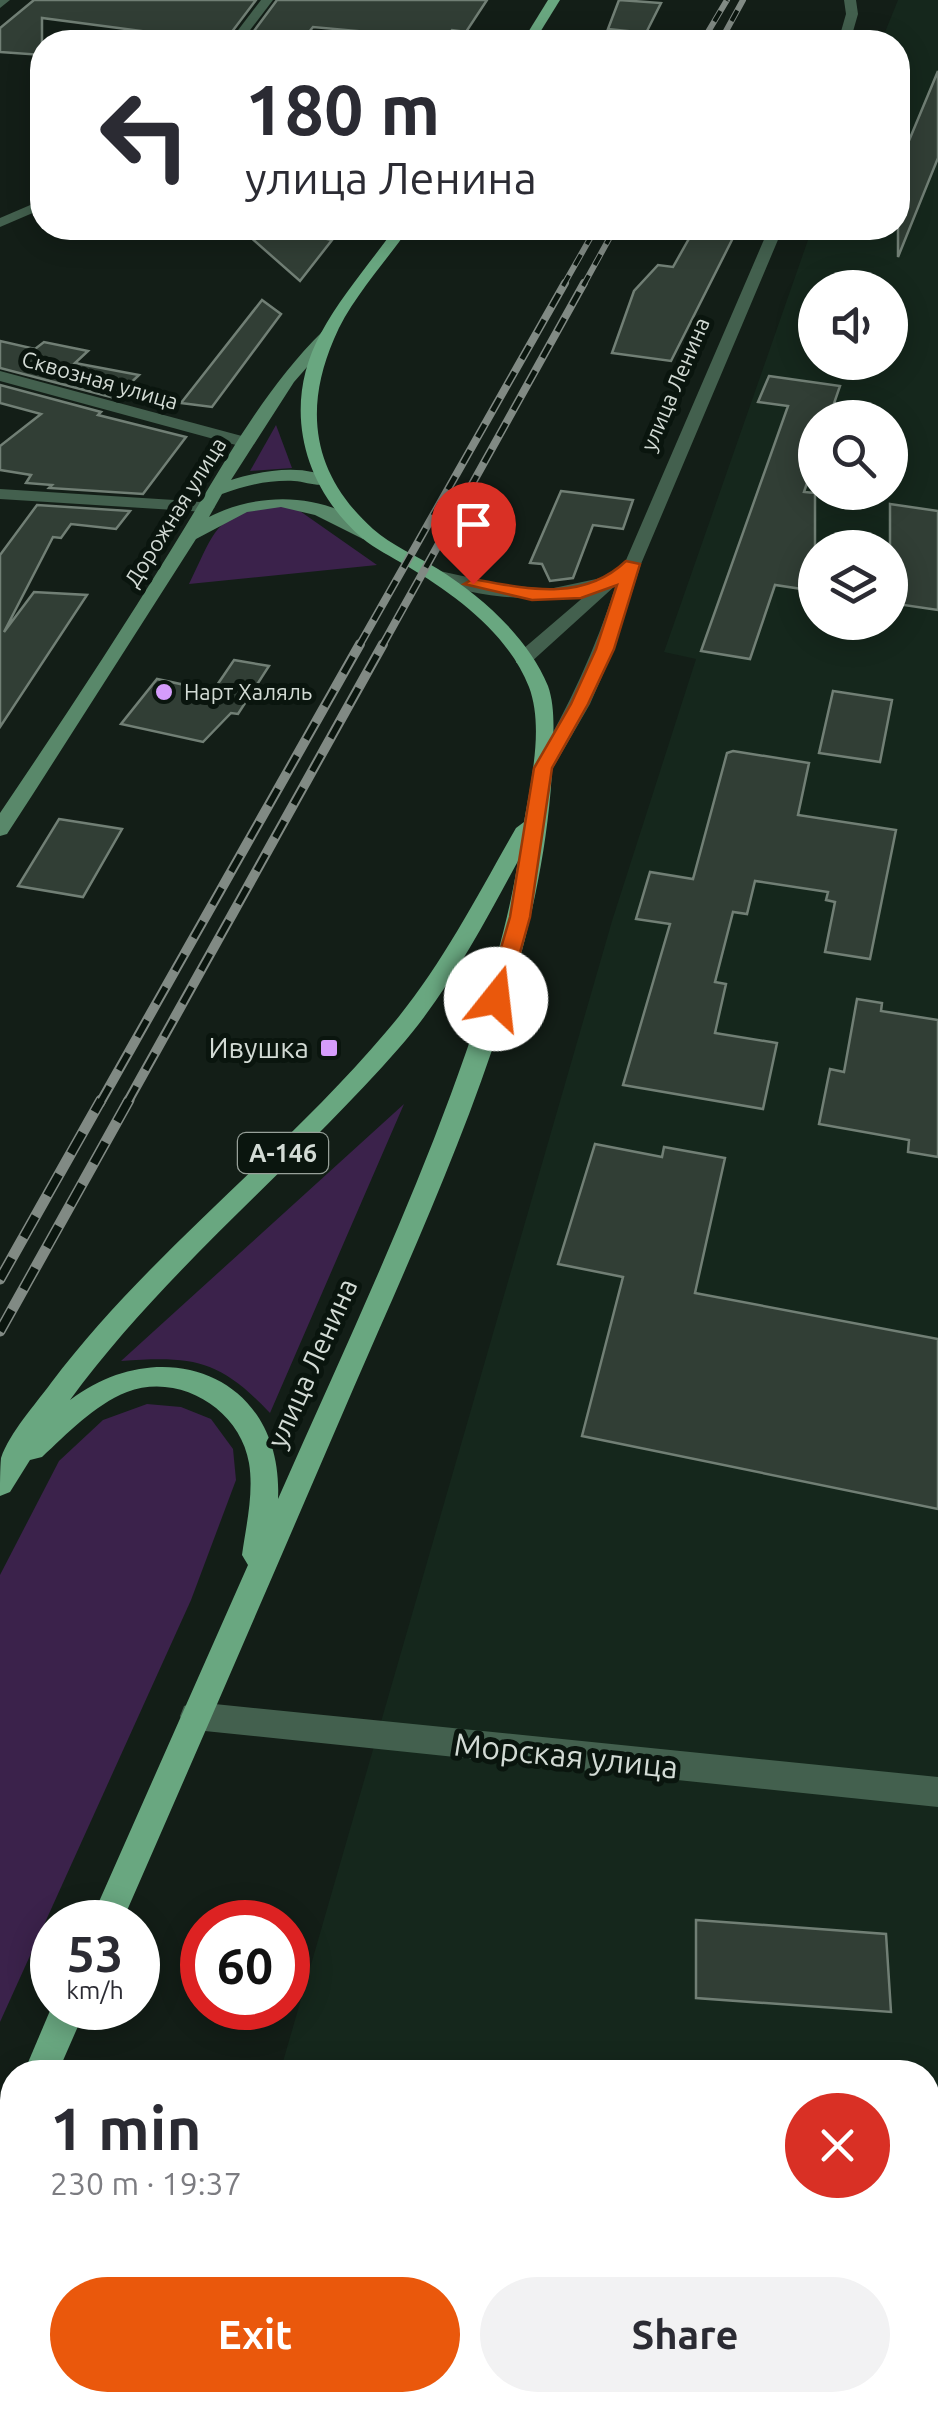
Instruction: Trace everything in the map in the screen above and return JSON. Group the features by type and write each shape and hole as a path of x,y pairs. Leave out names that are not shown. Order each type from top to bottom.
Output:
{"main road":[{"path":"535,30 554,0"},
{"name":"Дорожная улица","path":"0,829 111,664 246,443 309,350 328,334 394,240"},
{"name":"А-146","path":"328,334 310,386 307,412 310,445 324,481 369,535 436,575 478,606 523,659 542,704 543,768"},
{"path":"246,443 310,386"},
{"path":"217,490 260,477 284,475 324,481"},
{"path":"188,537 225,513 274,500 302,502 324,510 369,535"},
{"name":"улица Ленина","path":"116,1900 431,1182 515,934 543,768"},
{"name":"улица Ленина","path":"3,1478 82,1358 394,1039 442,973 533,815"},
{"name":"А-146","path":"3,1478 78,1408 121,1382 164,1376 198,1383 243,1414 263,1463 263,1507 252,1584"},
{"path":"46,2060 59,2030"}],"street":[{"path":"244,30 267,0"},
{"path":"847,30 852,14 850,0"},
{"path":"0,224 30,210"},
{"name":"улица Ленина","path":"543,768 580,704 605,649 632,564 771,240"},
{"name":"Сквозная улица","path":"0,376 246,443"},
{"path":"0,494 206,507"},
{"name":"улица Ленина","path":"523,659 632,564"},
{"name":"улица Ленина","path":"436,575 495,590 550,596 593,590 616,579"},
{"name":"Морская улица","path":"195,1716 938,1792"}],"shaded area":[{"path":"898,0 938,0 938,2060 283,2060 292,2030 310,2030 310,1968 612,921 696,659 664,652 808,240 910,240 910,30 886,30"},
{"path":"276,425 292,468 250,471"},
{"path":"274,505 297,509 377,565 189,584 218,529 239,514"},
{"path":"404,1104 270,1413 235,1381 203,1365 167,1359 121,1361"},
{"path":"147,1404 181,1407 211,1419 233,1449 236,1480 191,1600 55,1900 30,1900 30,1956 0,2022 0,1575 59,1461 103,1420"}],"building":[{"path":"34,0 256,0 233,30 133,30 42,18 42,30 30,30 30,54 0,52 0,28"},
{"path":"277,0 487,0 467,30 255,30"},
{"path":"619,0 661,3 648,30 608,29"},
{"path":"938,71 938,158 910,227 910,138"},
{"path":"254,240 332,240 300,281"},
{"path":"688,240 732,240 671,361 612,353 634,291 658,265 673,267"},
{"path":"262,300 281,314 212,407 181,403"},
{"path":"0,341 35,349 44,342 88,351 75,363 139,375 115,398 0,368"},
{"path":"769,376 840,386 835,400 798,400 798,510 815,510 815,530 798,530 798,588 775,585 750,659 701,651 788,406 758,402"},
{"path":"0,385 186,437 143,494 26,483 31,475 0,470 0,446 41,414 0,403"},
{"path":"561,491 633,500 623,529 593,525 573,578 550,581 542,564 530,563"},
{"path":"37,505 130,511 116,529 71,524 61,538 53,537 4,632 34,592 87,595 0,727 0,555"},
{"path":"908,507 938,511 938,610 908,606 908,530 890,530 890,510 908,510"},
{"path":"234,660 269,666 238,714 231,713 203,742 121,724 157,679 213,691"},
{"path":"833,691 892,700 880,762 819,753"},
{"path":"727,753 809,763 798,815 896,830 870,959 825,952 835,902 826,900 828,892 755,881 747,914 733,912 715,982 726,984 715,1033 777,1043 763,1109 623,1085 670,924 636,919 650,872 693,879"},
{"path":"59,819 122,829 83,897 18,886"},
{"path":"857,999 882,1003 881,1011 938,1020 938,1157 908,1152 909,1140 819,1124 830,1069 844,1072"},
{"path":"595,1144 662,1157 664,1147 725,1158 695,1293 938,1339 938,1509 582,1436 623,1277 558,1264"},
{"path":"696,1920 886,1934 891,2012 696,1998"}],"railway":[{"path":"709,30 727,0"},
{"path":"727,30 743,0"},
{"path":"563,286 589,240"},
{"path":"583,286 608,240"},
{"path":"359,646 565,283"},
{"path":"382,646 584,283"},
{"path":"100,1103 360,644"},
{"path":"127,1103 383,644"},
{"path":"0,1279 101,1100"},
{"path":"0,1331 129,1100"}],"place":[{"name":"Нарт Халяль","path":"164,692"},
{"name":"Ивушка","path":"329,1048"}],"route":[{"path":"473,584 532,595 581,594 616,579 632,564 605,649 580,704 543,768 520,917 496,999"}]}
